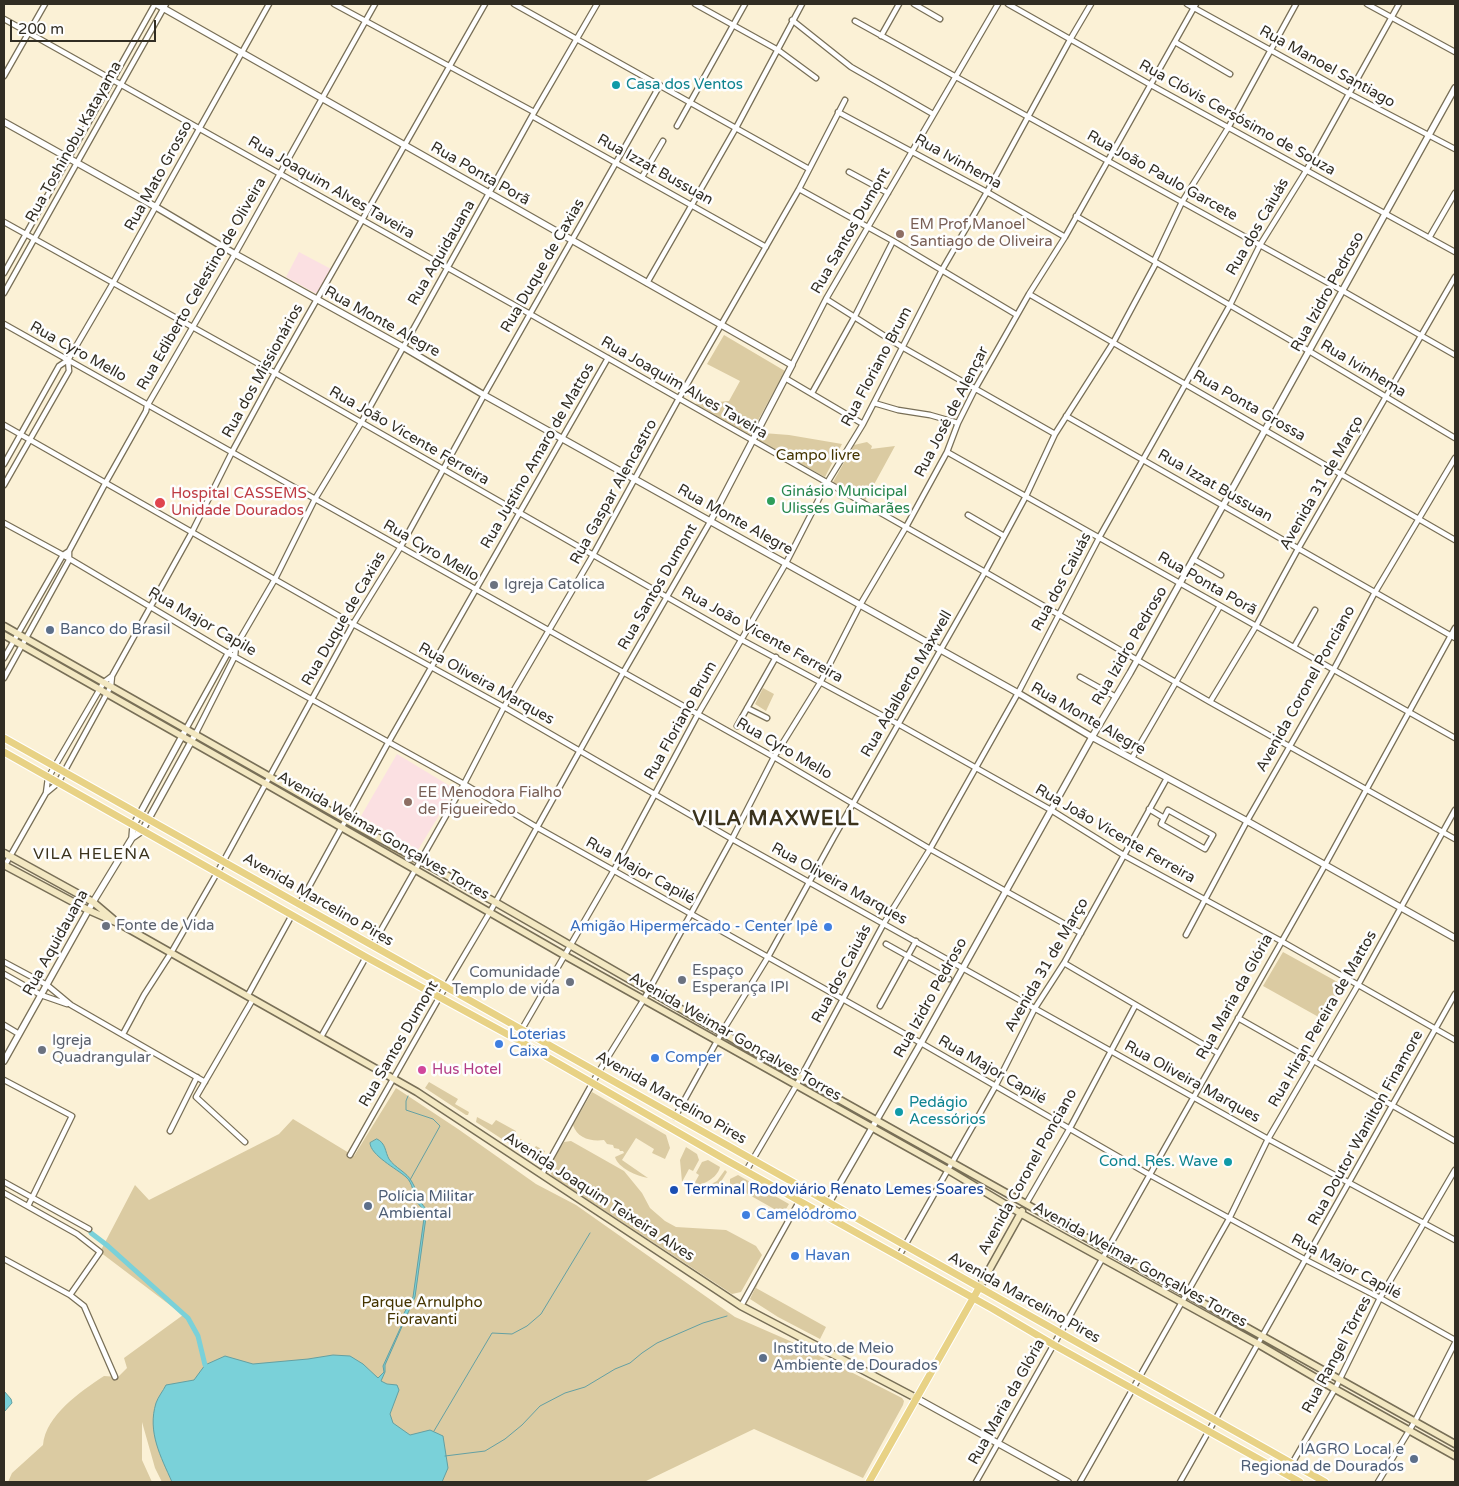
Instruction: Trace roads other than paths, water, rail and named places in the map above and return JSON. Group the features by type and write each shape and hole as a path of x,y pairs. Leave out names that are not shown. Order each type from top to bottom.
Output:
{"main road":[{"name":"Avenida Weimar Gonçalves Torres","path":"4,626 196,733 346,820 496,902 877,1120 1020,1213 1103,1257 1455,1456"},
{"name":"Avenida Weimar Gonçalves Torres","path":"4,635 872,1129 1026,1204 1455,1444"},
{"name":"Avenida Marcelino Pires","path":"4,738 1325,1482"},
{"name":"Avenida Marcelino Pires","path":"4,752 1300,1482"},
{"name":"Avenida Joaquim Teixeira Alves","path":"7,855 93,902 120,924"},
{"name":"Avenida Joaquim Teixeira Alves","path":"4,866 88,910 120,924 394,1078 741,1306 916,1398"},
{"path":"292,915 299,905"},
{"path":"366,957 372,946"},
{"path":"668,1127 675,1116"},
{"name":"Avenida Coronel Ponciano","path":"869,1482 1026,1204"}],"street":[{"path":"4,76 45,4"},
{"name":"Rua Ponta Porã","path":"156,4 165,6 322,99 792,365"},
{"name":"Rua Toshinobu Katayama","path":"4,273 156,4"},
{"name":"Rua Mato Grosso","path":"4,464 59,366 68,360 113,283 269,4"},
{"name":"Rua Izzat Bussuan","path":"334,4 533,114 766,247"},
{"name":"Rua Ediberto Celestino de Oliveira","path":"4,658 63,556 69,551 147,406 235,254 375,4"},
{"name":"Rua dos Missionários","path":"4,866 7,855 46,793 58,783 107,694 111,686 112,676 192,532 232,452 275,373 485,4"},
{"path":"514,4 737,126 809,168"},
{"name":"Rua Aquidauana","path":"132,838 133,826 139,814 228,653 236,646 275,579 315,499 361,423 533,114 597,4"},
{"path":"695,4 778,50 816,78"},
{"path":"677,126 745,4"},
{"path":"647,283 737,126 802,4"},
{"path":"881,36 899,4"},
{"path":"914,4 940,19"},
{"name":"Rua Santos Dumont","path":"350,1154 496,902 623,673 710,522 826,299 998,4"},
{"name":"Rua Clóvis Cersósimo de Souza","path":"1008,4 1228,128 1455,252"},
{"name":"Rua Floriano Brum","path":"522,1029 614,870 698,714 786,563 827,483 863,424 942,270 987,192 1070,38 1091,4"},
{"name":"Rua Manoel Santiago","path":"1187,4 1195,6 1348,94 1455,149"},
{"name":"Rua Adalberto Maxwell","path":"675,1116 722,1032 768,957 985,572 1026,496 1055,434 1113,343 1155,262 1182,202 1228,128 1296,4"},
{"path":"1367,4 1455,52"},
{"name":"Rua dos Caiuás","path":"746,1171 796,1086 799,1077 884,923 930,849 1018,693 1100,536 1230,304 1260,245 1306,171 1399,4"},
{"name":"Rua Toshinobu Katayama","path":"4,293 165,6"},
{"name":"Rua José de Alençar","path":"542,1174 598,1073 644,999 774,758 820,683 860,605 947,452 958,423 975,389 1029,294 1065,237 1195,6"},
{"name":"Rua Joaquim Alves Taveira","path":"4,19 608,358 678,400 906,527 1176,683 1455,839"},
{"path":"792,20 851,67 933,114"},
{"name":"Rua João Paulo Garcete","path":"856,22 1343,291 1455,355"},
{"path":"1175,42 1230,74"},
{"name":"Rua Duque de Caxias","path":"123,1034 144,995 171,953 217,873 353,624 400,548 484,395 660,85"},
{"name":"Rua Izidro Pedroso","path":"823,1213 1180,584 1455,88"},
{"name":"Rua Gaspar Alencastro","path":"372,946 464,784 504,707 594,555 678,400 799,189 845,100"},
{"name":"Rua Ivinhema","path":"838,112 987,192 1065,237"},
{"name":"Rua Monte Alegre","path":"4,122 484,395 1018,693 1092,737 1247,821 1455,938"},
{"path":"642,177 663,141"},
{"path":"849,172 888,193"},
{"path":"799,189 893,241 1017,315"},
{"path":"1429,238 1455,193"},
{"name":"Rua Ivinhema","path":"1076,216 1230,304 1455,438"},
{"name":"Rua João Vicente Ferreira","path":"4,222 275,373 742,640 898,724 1051,810 1125,856 1281,941 1455,1040"},
{"path":"812,393 855,316 893,241"},
{"name":"Avenida 31 de Março","path":"1210,702 1256,626 1298,549 1455,277"},
{"name":"Rua Ponta Grossa","path":"1029,294 1455,540"},
{"path":"826,299 902,347 1055,434"},
{"name":"Rua Cyro Mello","path":"4,324 476,591 698,714 930,849 1080,933"},
{"name":"Rua Justino Amaro de Mattos","path":"299,905 388,743 608,358"},
{"name":"Rua Mato Grosso","path":"4,485 69,371 68,360"},
{"path":"785,378 863,424"},
{"path":"874,402 898,410 930,415 958,423"},
{"name":"Rua Izzat Bussuan","path":"1066,416 1374,594 1453,637"},
{"name":"Rua Oliveira Marques","path":"4,425 353,624 504,707 732,839 1268,1139 1455,1240"},
{"name":"Rua Ponta Porã","path":"947,452 1100,536 1180,584 1455,738"},
{"name":"Avenida Coronel Ponciano","path":"1186,936 1247,821 1334,669 1374,594 1455,458"},
{"path":"968,515 1004,536"},
{"name":"Rua Major Capile","path":"4,523 388,743"},
{"name":"Rua Ediberto Celestino de Oliveira","path":"4,678 69,560 69,551"},
{"path":"1193,559 1221,575"},
{"path":"1132,758 1220,606"},
{"path":"1294,647 1315,610"},
{"name":"Rua Maria da Glória","path":"976,1482 1325,865 1408,712 1453,637 1455,628"},
{"name":"Rua Aquidauana","path":"4,1061 88,910 132,838 142,831 236,656 236,646"},
{"path":"738,726 776,657"},
{"name":"Rua dos Missionários","path":"46,793 48,778 99,689 112,676"},
{"path":"1080,677 1116,697"},
{"path":"747,708 767,718"},
{"name":"Rua Major Capilé","path":"388,743 464,784 538,828 921,1043 1150,1175 1229,1219 1380,1298 1455,1342"},
{"path":"160,775 169,780"},
{"name":"Avenida 31 de Março","path":"900,1256 995,1087 1035,1008 1064,963 1167,778"},
{"path":"1149,809 1164,818"},
{"path":"1168,810 1213,835 1205,849 1161,824 1164,818 1168,810"},
{"name":"Rua Hiran Pereira de Mattos","path":"1080,1482 1229,1219 1268,1139 1358,985 1455,810"},
{"path":"245,1142 196,1097 292,915"},
{"path":"880,1006 916,941"},
{"path":"886,944 949,979"},
{"path":"321,1037 366,957"},
{"path":"4,962 46,985 71,1005 205,1082"},
{"path":"1064,963 1218,1053"},
{"path":"4,974 41,995 71,1005"},
{"name":"Rua Doutor Wanilton Finamore","path":"1180,1482 1455,994"},
{"name":"Avenida Coronel Ponciano","path":"1026,1204 1070,1128 1135,1006"},
{"path":"1238,1018 1455,1141"},
{"path":"4,1025 19,1034"},
{"path":"170,1130 197,1077"},
{"path":"4,1080 72,1116 28,1206"},
{"name":"Rua Rangel Tôrres","path":"1286,1474 1340,1379 1380,1298 1455,1170"},
{"path":"4,1182 89,1229"},
{"path":"4,1193 77,1234 100,1252 70,1295"},
{"path":"741,1306 800,1200"},
{"path":"76,1222 78,1227 77,1234"},
{"path":"4,1258 70,1295 84,1306 115,1377"},
{"path":"1378,1482 1415,1421 1455,1342"},
{"name":"Avenida Joaquim Teixeira Alves","path":"916,1398 1068,1482"}],"water":[{"path":"377,1139 384,1145 389,1159 410,1179 427,1210 415,1297 385,1365 385,1372 381,1381 397,1385 399,1390 390,1414 393,1423 410,1435 430,1430 443,1436 448,1468 442,1482 172,1482 156,1444 153,1424 156,1403 166,1385 194,1380 205,1365 225,1356 253,1364 333,1355 350,1356 363,1364 378,1378 384,1372 383,1366 404,1320 403,1315 413,1297 425,1211 417,1202 412,1185 408,1179 379,1157 371,1148 370,1143"},
{"path":"4,1391 12,1403 4,1412"}],"waterway":[{"path":"408,1096 406,1110 433,1119 440,1126 410,1180"},
{"path":"91,1233 188,1318 198,1336 205,1365"},
{"path":"434,1431 492,1333 512,1334 527,1326 541,1314 590,1233"},
{"path":"445,1456 485,1451 505,1439 540,1406 565,1393 585,1387 615,1369 630,1363 657,1343 703,1323 727,1316"}],"place":[{"name":"Casa dos Ventos","path":"616,85"},
{"name":"EM Prof Manoel Santiago de Oliveira","path":"900,234"},
{"name":"Ginásio Municipal Ulisses Guimarães","path":"771,501"},
{"name":"Hospital CASSEMS Unidade Dourados","path":"160,503"},
{"name":"Igreja Catolica","path":"494,585"},
{"name":"Banco do Brasil","path":"50,630"},
{"name":"EE Menodora Fialho de Figueiredo","path":"408,802"},
{"name":"Fonte de Vida","path":"106,926"},
{"name":"Amigão Hipermercado - Center Ipê","path":"828,927"},
{"name":"Espaço Esperança IPI","path":"682,980"},
{"name":"Comunidade Templo de vida","path":"570,982"},
{"name":"Loterias Caixa","path":"499,1044"},
{"name":"Igreja Quadrangular","path":"42,1050"},
{"name":"Comper","path":"655,1058"},
{"name":"Hus Hotel","path":"422,1070"},
{"name":"Pedágio Acessórios","path":"899,1112"},
{"name":"Cond. Res. Wave","path":"1228,1162"},
{"name":"Terminal Rodoviário Renato Lemes Soares","path":"674,1190"},
{"name":"Polícia Militar Ambiental","path":"368,1206"},
{"name":"Camelódromo","path":"746,1215"},
{"name":"Havan","path":"795,1256"},
{"name":"Instituto de Meio Ambiente de Dourados","path":"763,1358"},
{"name":"IAGRO Local e Regionad de Dourados","path":"1414,1459"}],"district":[{"name":"VILA MAXWELL","path":"776,820"},
{"name":"VILA HELENA","path":"92,855"}],"park label":[{"name":"Campo livre","path":"818,456"},
{"name":"Parque Arnulpho Fioravanti","path":"422,1312"}]}
